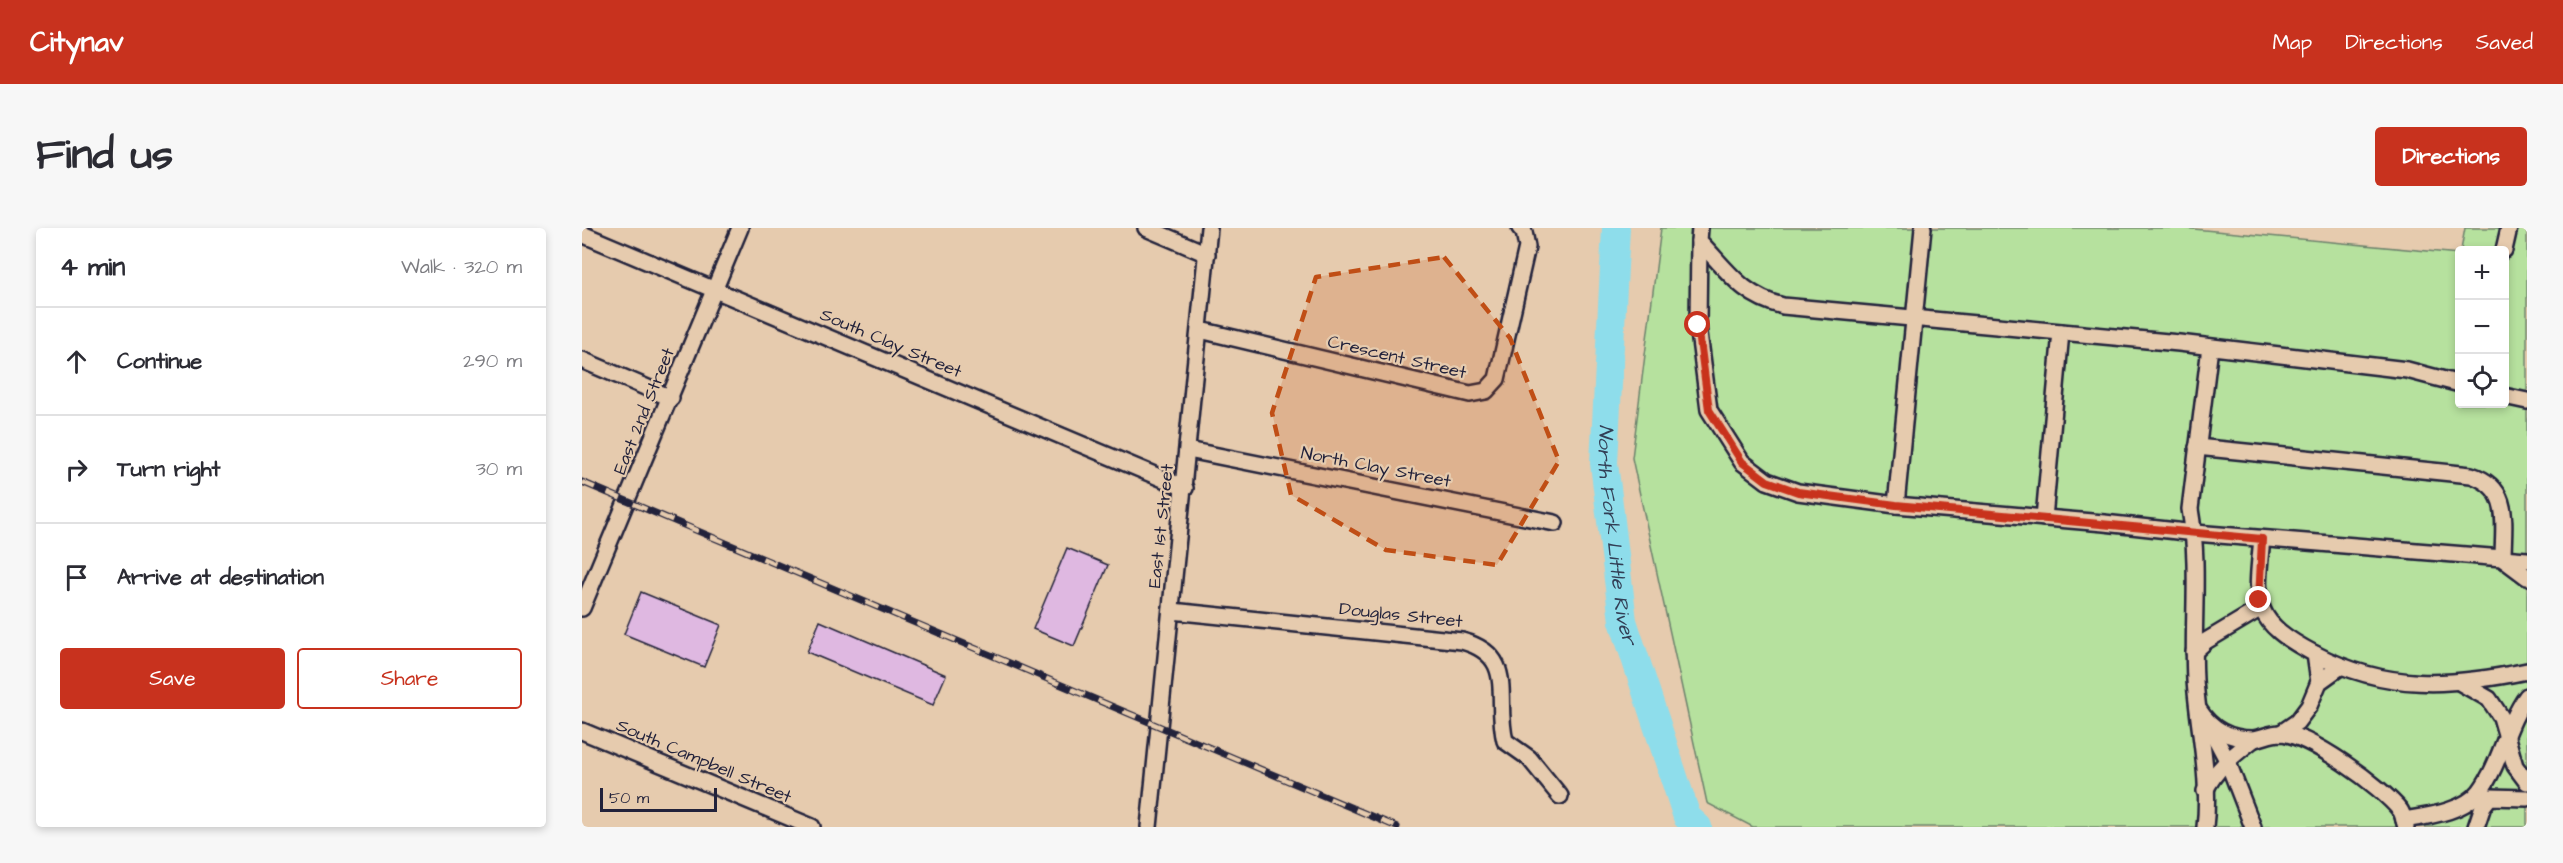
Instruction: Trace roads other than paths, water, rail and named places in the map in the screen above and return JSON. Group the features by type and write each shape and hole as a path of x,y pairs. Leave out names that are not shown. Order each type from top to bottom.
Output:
{"street":[{"name":"East 2nd Street","path":"582,608 740,228"},
{"path":"1146,228 1207,254"},
{"name":"East 1st Street","path":"1149,827 1185,488 1209,228"},
{"name":"Crescent Street","path":"1200,330 1470,394 1486,391 1497,379 1527,247 1524,232 1520,228"},
{"path":"1896,505 1923,228"},
{"path":"2506,246 2509,228"},
{"name":"South Clay Street","path":"582,234 1185,488"},
{"path":"1699,235 1750,294 1762,301 1783,306 2210,347 2407,370 2455,383"},
{"path":"1699,235 1698,325 1709,410 1742,462 1767,481 1798,492 1896,505 2262,539 2527,560"},
{"path":"2044,518 2061,332"},
{"path":"2205,827 2205,791 2194,652 2197,601 2195,533 2190,509 2210,347"},
{"path":"582,360 671,398"},
{"path":"2509,397 2527,401"},
{"path":"2197,447 2363,462 2471,475 2488,480 2498,491 2502,503 2503,559"},
{"name":"North Clay Street","path":"1188,450 1555,523"},
{"path":"2262,539 2259,600 2265,618 2281,634 2340,667 2371,677 2411,683 2461,683 2527,672"},
{"path":"2503,559 2527,577"},
{"path":"2194,652 2206,641 2261,608"},
{"name":"Douglas Street","path":"1172,611 1462,641 1481,646 1492,656 1498,669 1502,685 1500,714 1505,741 1529,758 1560,796"},
{"path":"2208,724 2232,737 2254,739 2282,733 2297,722 2309,706 2319,682 2316,654"},
{"path":"2319,682 2340,667"},
{"path":"2461,683 2489,699 2501,717 2515,766 2527,782"},
{"path":"2282,733 2315,746 2354,769 2386,796 2401,812 2405,823 2459,806 2479,792 2506,733 2527,696"},
{"path":"2198,708 2227,760 2253,827"},
{"name":"South Campbell Street","path":"582,731 812,827"},
{"path":"2205,791 2227,760 2254,739"},
{"path":"2476,827 2483,806 2490,798 2527,798"}],"waterway":[{"name":"North Fork Little River","path":"1616,228 1604,463 1623,621 1687,817 1698,827"}],"railway":[{"path":"582,482 1397,827"}]}
